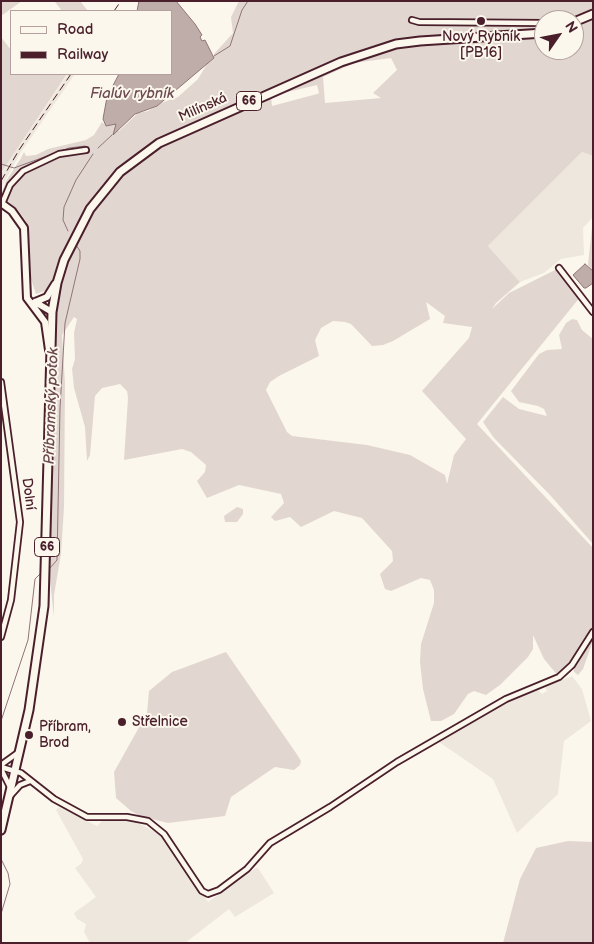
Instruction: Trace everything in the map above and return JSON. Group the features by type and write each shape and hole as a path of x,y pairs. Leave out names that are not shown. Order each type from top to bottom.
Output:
{"main road":[{"name":"Milínská","path":"52,312 59,274 76,232 109,184 143,154 181,131 316,72 378,49 420,41 534,34"},
{"name":"66","path":"1,830 16,770 35,677 44,606 52,312"}],"street":[{"path":"412,20 419,22 534,23"},
{"path":"50,356 45,322 27,298 24,228 16,214 2,203 10,186 23,171 59,154 86,150"},
{"path":"559,268 593,312"},
{"path":"35,302 50,295 59,274"},
{"path":"26,286 29,295 35,302 52,312"},
{"path":"35,310 52,312"},
{"name":"Dolní","path":"1,382 19,504 20,531 11,600 1,637"},
{"path":"1,767 16,770 65,806 87,817 127,817 148,821 164,834 202,891 211,893 248,869 270,842 330,807 397,762 506,699 559,677 572,665 593,632"},
{"path":"1,767 20,751"},
{"path":"1,767 10,793 20,785 30,781"}],"shaded area":[{"path":"1,1 22,1 1,16"},
{"path":"80,1 87,10 61,10 55,2"},
{"path":"239,1 593,1 593,8 584,13 584,10 534,10 534,31 419,38 368,49 314,69 180,128 141,151 107,181 80,219 57,273 45,291 36,294 31,279 26,221 18,210 1,195 6,181 24,152 26,156 36,155 48,149 86,140 94,135 102,122 106,126 117,123 116,128 119,131 138,113 148,111 161,103 178,97 198,79 207,64 214,58 214,54 233,33 231,17"},
{"path":"593,19 593,156 582,152 488,246 520,282 496,303 492,309 509,293 559,268 581,296 477,424 593,548 593,641 583,669 578,675 574,672 573,664 559,677 544,659 533,635 533,649 528,657 500,685 486,695 474,691 468,694 454,714 441,721 431,721 423,689 420,662 421,644 434,603 434,590 430,580 421,578 391,591 385,589 380,574 393,561 392,551 362,518 334,511 301,527 290,517 275,521 271,517 284,503 281,494 239,485 207,498 197,481 205,472 206,465 191,452 182,449 124,460 128,398 127,391 120,384 102,388 95,396 90,455 87,461 85,427 74,388 72,369 75,359 74,333 77,319 74,317 62,335 65,383 64,508 61,554 54,595 54,617 49,572 55,315 63,275 72,248 85,222 112,186 144,156 183,134 317,75 370,55 397,48 445,42 534,37 534,60 584,60 584,22","holes":["391,58 397,70 373,93 381,98 325,103 323,77 354,63","317,85 319,93 317,94 272,106 271,96","426,302 445,316 443,323 472,327 469,338 422,391 466,439 454,455 447,484 445,475 410,455 367,445 292,436 287,432 266,390 270,382 279,376 319,356 315,340 321,328 333,321 345,322 351,324 372,346 383,345 430,319"]},
{"path":"1,37 10,49 10,75 66,75 1,173"},
{"path":"67,75 74,75 21,152 1,188 1,175"},
{"path":"582,152 593,156 593,217 583,228 584,255 561,259 544,273 520,282 488,246"},
{"path":"593,217 593,271 588,265"},
{"path":"572,319 577,320 582,330 593,339 593,544 550,495 494,438 483,422 503,397 519,409 547,416 544,409 538,406 519,402 511,391 539,354 547,350 562,349 559,335 566,323"},
{"path":"237,507 243,509 243,514 237,522 225,522 224,516"},
{"path":"226,652 296,753 301,761 300,765 294,770 275,767 231,797 225,816 168,823 140,816 131,811 116,798 114,772 147,713 149,691 172,672"},
{"path":"572,676 582,689 591,721 564,741 558,794 517,833 493,779 439,742 502,704 538,690 542,694 547,691 545,687"},
{"path":"59,807 97,826 103,820 130,819 160,834 208,902 256,868 258,868 274,893 235,917 229,909 185,943 90,943 84,932 86,924 77,919 74,913 96,897 75,868 81,864 83,859 56,810"},
{"path":"568,841 593,842 593,943 503,943 520,879 536,848"}],"water":[{"name":"Fialúv rybník","path":"139,1 176,1 195,24 202,35 200,37 202,41 205,40 214,58 157,106 135,114 113,135 116,124 106,126 103,119 107,97 118,75 172,75 172,10 137,10"},
{"path":"585,264 593,271 593,283 584,288 573,275"}],"waterway":[{"name":"Příbramský potok","path":"214,56 230,46 242,10 248,1"},
{"name":"Příbramský potok","path":"98,148 112,135"},
{"path":"1,164 14,168 69,148 85,146"},
{"name":"Příbramský potok","path":"68,231 63,220 64,207 76,180 93,154"},
{"name":"Příbramský potok","path":"50,568 57,560 60,408 65,323 80,259 80,251 76,245"},
{"name":"Příbramský potok","path":"1,721 28,640 35,579 41,573"},
{"path":"1,859 8,873 10,884 1,914"}],"railway":[{"path":"115,10 121,1"},
{"path":"1,181 19,150 70,75"}],"place":[{"name":"Nový Rybník [PB16]","path":"481,21"},
{"name":"Střelnice","path":"122,722"},
{"name":"Příbram, Brod","path":"29,735"}]}
